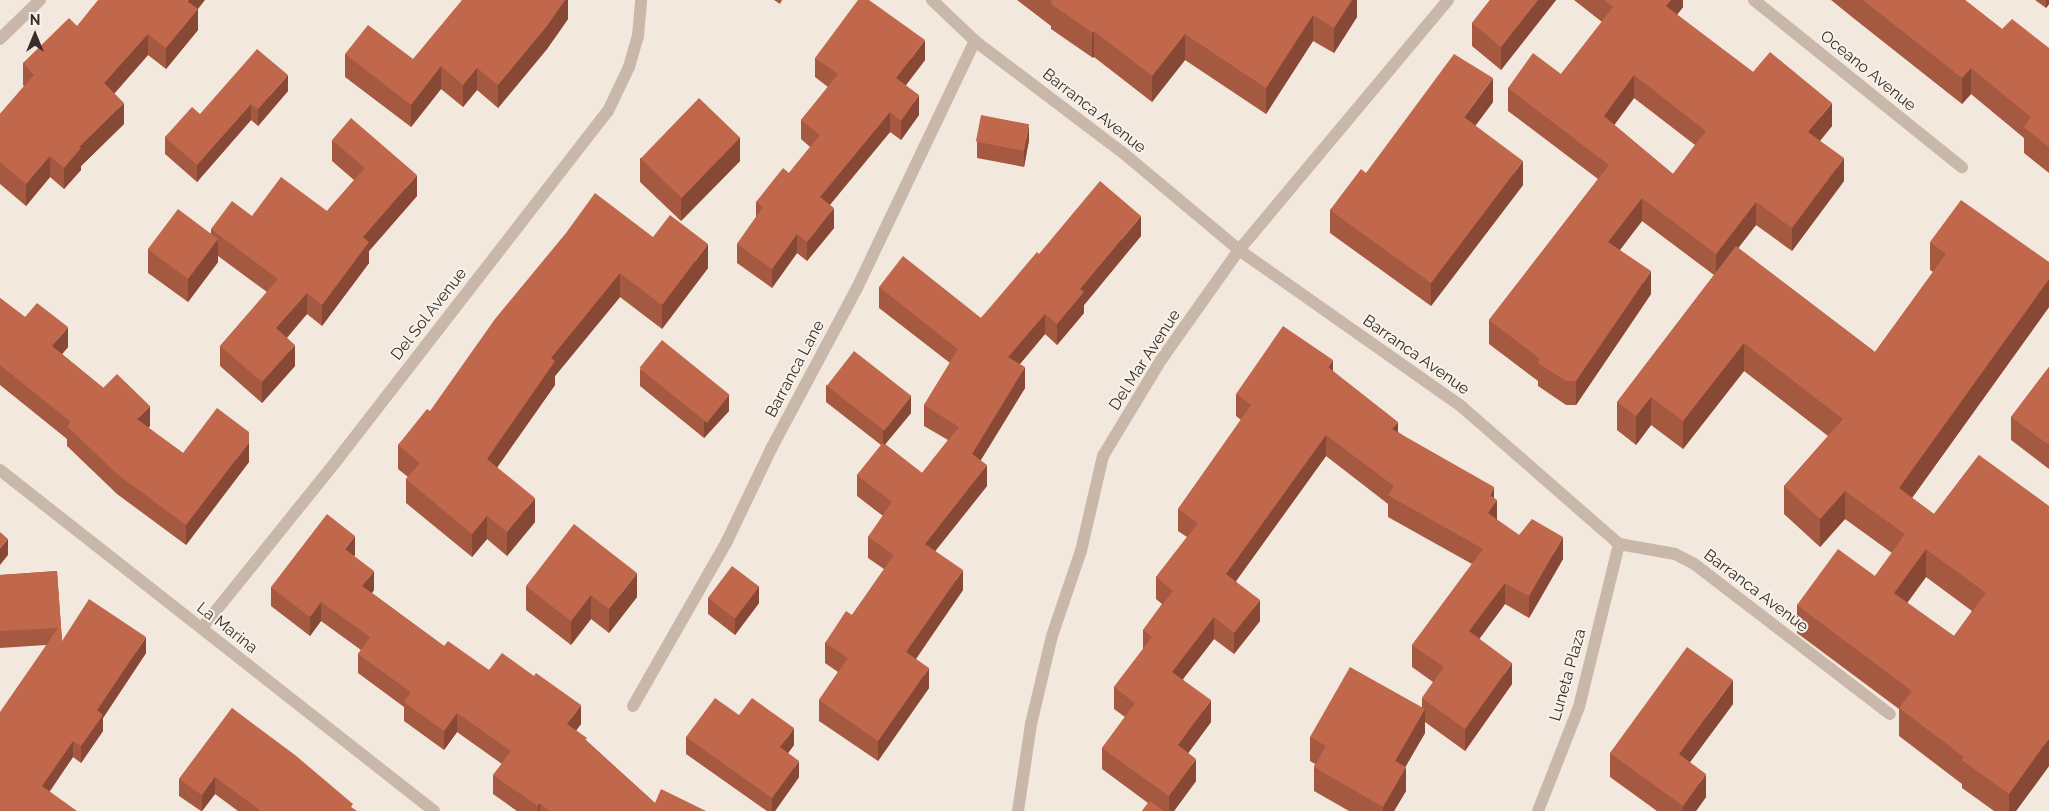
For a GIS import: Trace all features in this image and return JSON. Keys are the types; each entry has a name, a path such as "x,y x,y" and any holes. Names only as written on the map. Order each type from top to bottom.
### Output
{"street":[{"path":"0,39 40,0"},
{"name":"Del Sol Avenue","path":"202,628 337,460 608,111 629,67 638,36 641,0"},
{"name":"Barranca Avenue","path":"932,0 975,41 1122,152 1239,250 1462,407 1619,544 1675,554 1693,563 1890,714"},
{"name":"Del Mar Avenue","path":"1018,811 1031,724 1052,636 1081,551 1103,456 1161,360 1239,250 1448,0"},
{"name":"Oceano Avenue","path":"1754,0 1962,167"},
{"name":"Barranca Lane","path":"633,706 727,541 771,449 857,288 975,41"},
{"name":"La Marina","path":"0,470 434,811"},
{"name":"Luneta Plaza","path":"1538,811 1579,707 1619,544"}],"building":[{"path":"98,0 188,0 198,9 166,48 148,34 104,83 124,103 79,147 81,148 64,168 50,156 26,184 0,162 0,114 34,75 23,63 69,18 77,26"},
{"path":"462,0 565,0 547,26 498,85 477,68 463,85 441,66 411,105 345,54 368,25 413,59"},
{"path":"858,0 869,0 925,40 896,78 919,95 901,121 890,112 820,197 834,208 807,242 797,234 772,269 737,244 763,207 756,202 783,168 789,173 820,135 801,120 838,74 815,58"},
{"path":"1050,0 1352,0 1334,28 1313,15 1266,88 1185,34 1152,76 1094,31 1093,33 1051,4 1052,1"},
{"path":"1490,0 1538,0 1501,47 1472,23"},
{"path":"1604,0 1671,0 1666,6 1753,72 1770,52 1832,103 1808,132 1844,158 1792,228 1756,202 1716,254 1642,198 1608,242 1651,271 1576,381 1566,381 1538,363 1540,359 1489,320 1609,165 1508,88 1533,53 1561,74 1613,7","holes":["1634,75 1706,131 1673,174 1604,116"]},
{"path":"1863,0 1965,0 2002,29 2012,19 2049,48 2049,147 2024,127 2031,117 1971,68 1962,78"},
{"path":"257,49 288,75 258,109 251,104 197,165 165,137 192,107 200,114"},
{"path":"1454,54 1493,78 1464,117 1523,161 1431,283 1330,210 1361,169 1366,173"},
{"path":"699,98 740,138 682,198 641,158"},
{"path":"981,115 1029,124 1024,151 976,142"},
{"path":"351,118 417,175 363,237 369,242 322,305 307,293 276,328 295,345 262,382 220,346 278,279 211,229 232,201 252,216 281,177 327,211 365,168 332,140"},
{"path":"1100,181 1141,216 1080,289 1084,292 1057,324 1045,314 1008,357 1025,367 972,454 987,465 925,544 963,570 906,652 929,668 878,741 819,700 848,658 825,643 846,611 852,615 894,555 868,537 892,502 857,475 883,443 922,473 959,427 924,405 958,349 879,287 903,256 981,318 1037,252 1039,254"},
{"path":"595,193 653,237 670,215 708,244 662,305 620,273 551,358 555,361 487,459 535,498 507,532 487,516 472,534 406,479 420,463 398,445 427,409 430,411 495,319 566,233"},
{"path":"1961,200 2049,262 2049,279 1899,488 1934,514 1979,455 2049,506 2049,738 2009,794 1962,760 1964,757 1899,708 1912,691 1797,605 1838,549 1875,576 1905,534 1845,491 1820,519 1784,486 1843,419 1744,343 1683,421 1651,397 1636,416 1617,402 1736,246 1875,352 1946,254 1930,242","holes":["1926,549 1986,593 1954,636 1894,593"]},
{"path":"178,209 218,239 188,279 148,249"},
{"path":"0,298 25,317 37,303 68,327 52,346 103,388 117,374 150,406 137,419 183,453 217,408 249,432 249,442 186,525 117,474 67,426 71,422 0,365"},
{"path":"1283,326 1333,360 1328,367 1398,422 1392,429 1494,487 1490,495 1497,500 1488,513 1519,535 1532,519 1563,537 1529,596 1505,583 1469,631 1512,663 1465,729 1422,698 1444,667 1412,645 1483,549 1388,495 1394,486 1326,435 1226,574 1260,600 1234,633 1214,617 1172,672 1211,700 1178,745 1196,759 1169,796 1102,748 1135,703 1114,687 1152,637 1143,630 1173,591 1156,577 1198,523 1178,509 1251,405 1236,394"},
{"path":"662,340 730,395 707,423 639,368"},
{"path":"854,351 912,396 884,431 827,386"},
{"path":"2049,367 2049,445 2011,417"},
{"path":"327,514 355,536 345,549 374,571 362,586 444,646 448,641 489,670 502,653 534,676 536,673 581,705 567,724 587,738 585,740 655,803 661,789 706,811 549,811 540,803 538,806 493,775 511,751 457,713 444,731 404,702 411,692 358,654 370,637 321,602 310,617 271,587"},
{"path":"574,524 637,573 609,609 591,595 571,621 526,586"},
{"path":"0,532 8,539 0,548"},
{"path":"732,566 759,586 735,618 708,598"},
{"path":"57,571 62,641 89,599 146,637 97,710 103,715 81,746 73,741 42,786 77,811 0,811 0,712 58,628 0,631 0,575"},
{"path":"1687,647 1733,680 1679,754 1706,774 1683,806 1610,753"},
{"path":"1350,667 1425,709 1395,761 1406,767 1383,807 1314,767 1326,746 1310,737"},
{"path":"715,698 739,715 752,698 794,728 780,747 799,761 772,798 686,737"},
{"path":"232,708 295,755 353,804 351,807 357,811 261,811 215,777 202,795 179,779"},
{"path":"1150,801 1164,811 1142,811"}]}
